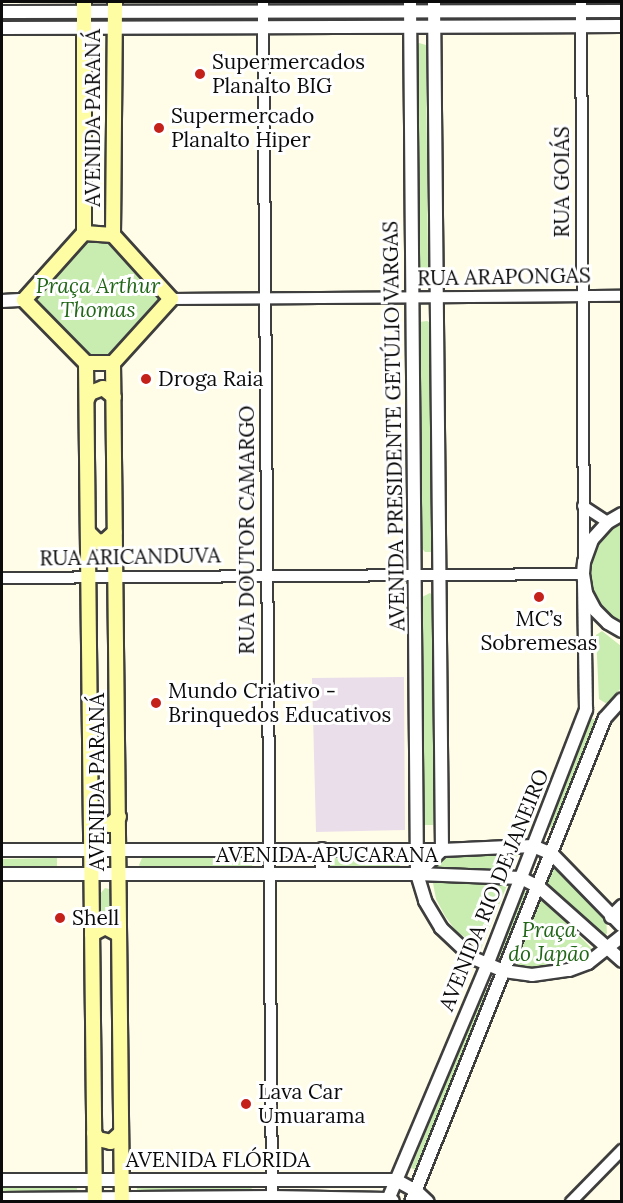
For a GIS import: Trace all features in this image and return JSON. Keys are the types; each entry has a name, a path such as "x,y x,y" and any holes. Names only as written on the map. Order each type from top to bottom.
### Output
{"main road":[{"name":"AVENIDA PARANÁ","path":"114,235 115,6"},
{"name":"AVENIDA PARANÁ","path":"84,7 84,233"},
{"path":"84,233 114,235 171,299 113,363 86,363 24,300 84,233"},
{"name":"AVENIDA PARANÁ","path":"86,363 93,819 95,1201"},
{"name":"AVENIDA PARANÁ","path":"113,363 122,1200"},
{"path":"87,399 90,393 103,388 114,397"},
{"path":"88,533 98,542 105,541 115,532"},
{"path":"90,610 92,605 102,600 108,600 116,607"},
{"path":"93,819 98,823 110,825 119,817"},
{"path":"93,934 105,927 118,934"},
{"path":"94,1133 98,1139 111,1142 121,1133"}],"street":[{"path":"2,12 115,6 581,6 621,11"},
{"name":"RUA DOUTOR CAMARGO","path":"263,6 272,1199"},
{"name":"AVENIDA PRESIDENTE GETÚLIO VARGAS","path":"410,6 417,873 425,901 441,928 464,951 487,965 504,971 532,975 558,973 588,963 621,936"},
{"name":"AVENIDA PRESIDENTE GETÚLIO VARGAS","path":"434,6 442,850"},
{"name":"RUA GOIÁS","path":"581,6 584,573"},
{"path":"2,28 621,27"},
{"name":"RUA ARAPONGAS","path":"171,299 621,296"},
{"path":"2,301 24,300"},
{"path":"583,506 608,522"},
{"path":"621,514 608,522 592,540 584,573 595,610 608,623 621,631"},
{"name":"RUA ARICANDUVA","path":"2,578 584,573"},
{"name":"AVENIDA RIO DE JANEIRO","path":"389,1201 487,965 586,710 584,573"},
{"name":"AVENIDA RIO DE JANEIRO","path":"414,1196 605,718 621,699"},
{"path":"586,710 605,718"},
{"path":"533,846 552,854 621,927"},
{"name":"AVENIDA APUCARANA","path":"2,850 442,850 533,846"},
{"path":"322,849 322,874"},
{"path":"57,850 64,864 59,874"},
{"path":"417,873 442,850"},
{"name":"AVENIDA APUCARANA","path":"2,874 417,873 520,878 539,887 621,961"},
{"path":"607,948 612,927 611,917 621,906"},
{"path":"571,1202 621,1150"},
{"name":"AVENIDA FLÓRIDA","path":"2,1180 271,1178 396,1180 414,1196 428,1202"},
{"name":"AVENIDA FLÓRIDA","path":"2,1199 389,1201"}],"shaded area":[{"path":"404,677 405,830 316,832 312,678"}],"green space":[{"path":"256,17 256,24 126,25 126,18"},
{"path":"271,17 398,17 398,24 271,24"},
{"path":"440,17 577,18 577,24 440,23"},
{"path":"419,43 426,45 428,268 425,272 420,272 417,268 416,46"},
{"name":"Praça Arthur Thomas","path":"84,233 113,235 171,299 113,363 86,363 24,300"},
{"path":"419,322 431,323 434,547 431,552 425,552 421,547"},
{"path":"621,519 621,626 600,608 590,589 588,567 594,547 607,529"},
{"path":"430,593 433,596 433,825 424,825 422,597"},
{"path":"602,631 621,646 621,688 607,704 599,699 596,635"},
{"path":"590,718 599,721 557,830 549,827"},
{"path":"518,854 511,872 434,873 437,863 444,856"},
{"path":"397,856 402,861 398,869 330,870 327,866 330,857"},
{"path":"248,857 253,861 252,867 248,870 142,870 139,865 142,858"},
{"path":"57,858 57,872 2,873 2,859"},
{"path":"553,864 606,918 607,933 600,945 544,887"},
{"name":"Praça do Japão","path":"433,883 508,883 481,949 456,931 445,916 436,899"},
{"path":"105,888 114,890 114,925 100,924 100,894"},
{"path":"522,890 531,893 504,962 495,958"},
{"name":"Praça do Japão","path":"540,895 595,952 554,968 521,969 513,966"},
{"path":"485,987 493,990 418,1171 411,1168"},
{"path":"2,1186 77,1186 77,1194 2,1195"},
{"path":"252,1186 251,1194 136,1196 137,1188"}],"place":[{"name":"Supermercados Planalto BIG","path":"200,74"},
{"name":"Supermercado Planalto Hiper","path":"159,128"},
{"name":"Droga Raia","path":"146,379"},
{"name":"MC’s Sobremesas","path":"539,597"},
{"name":"Mundo Criativo - Brinquedos Educativos","path":"156,703"},
{"name":"Shell","path":"60,918"},
{"name":"Lava Car Umuarama","path":"246,1104"}]}
